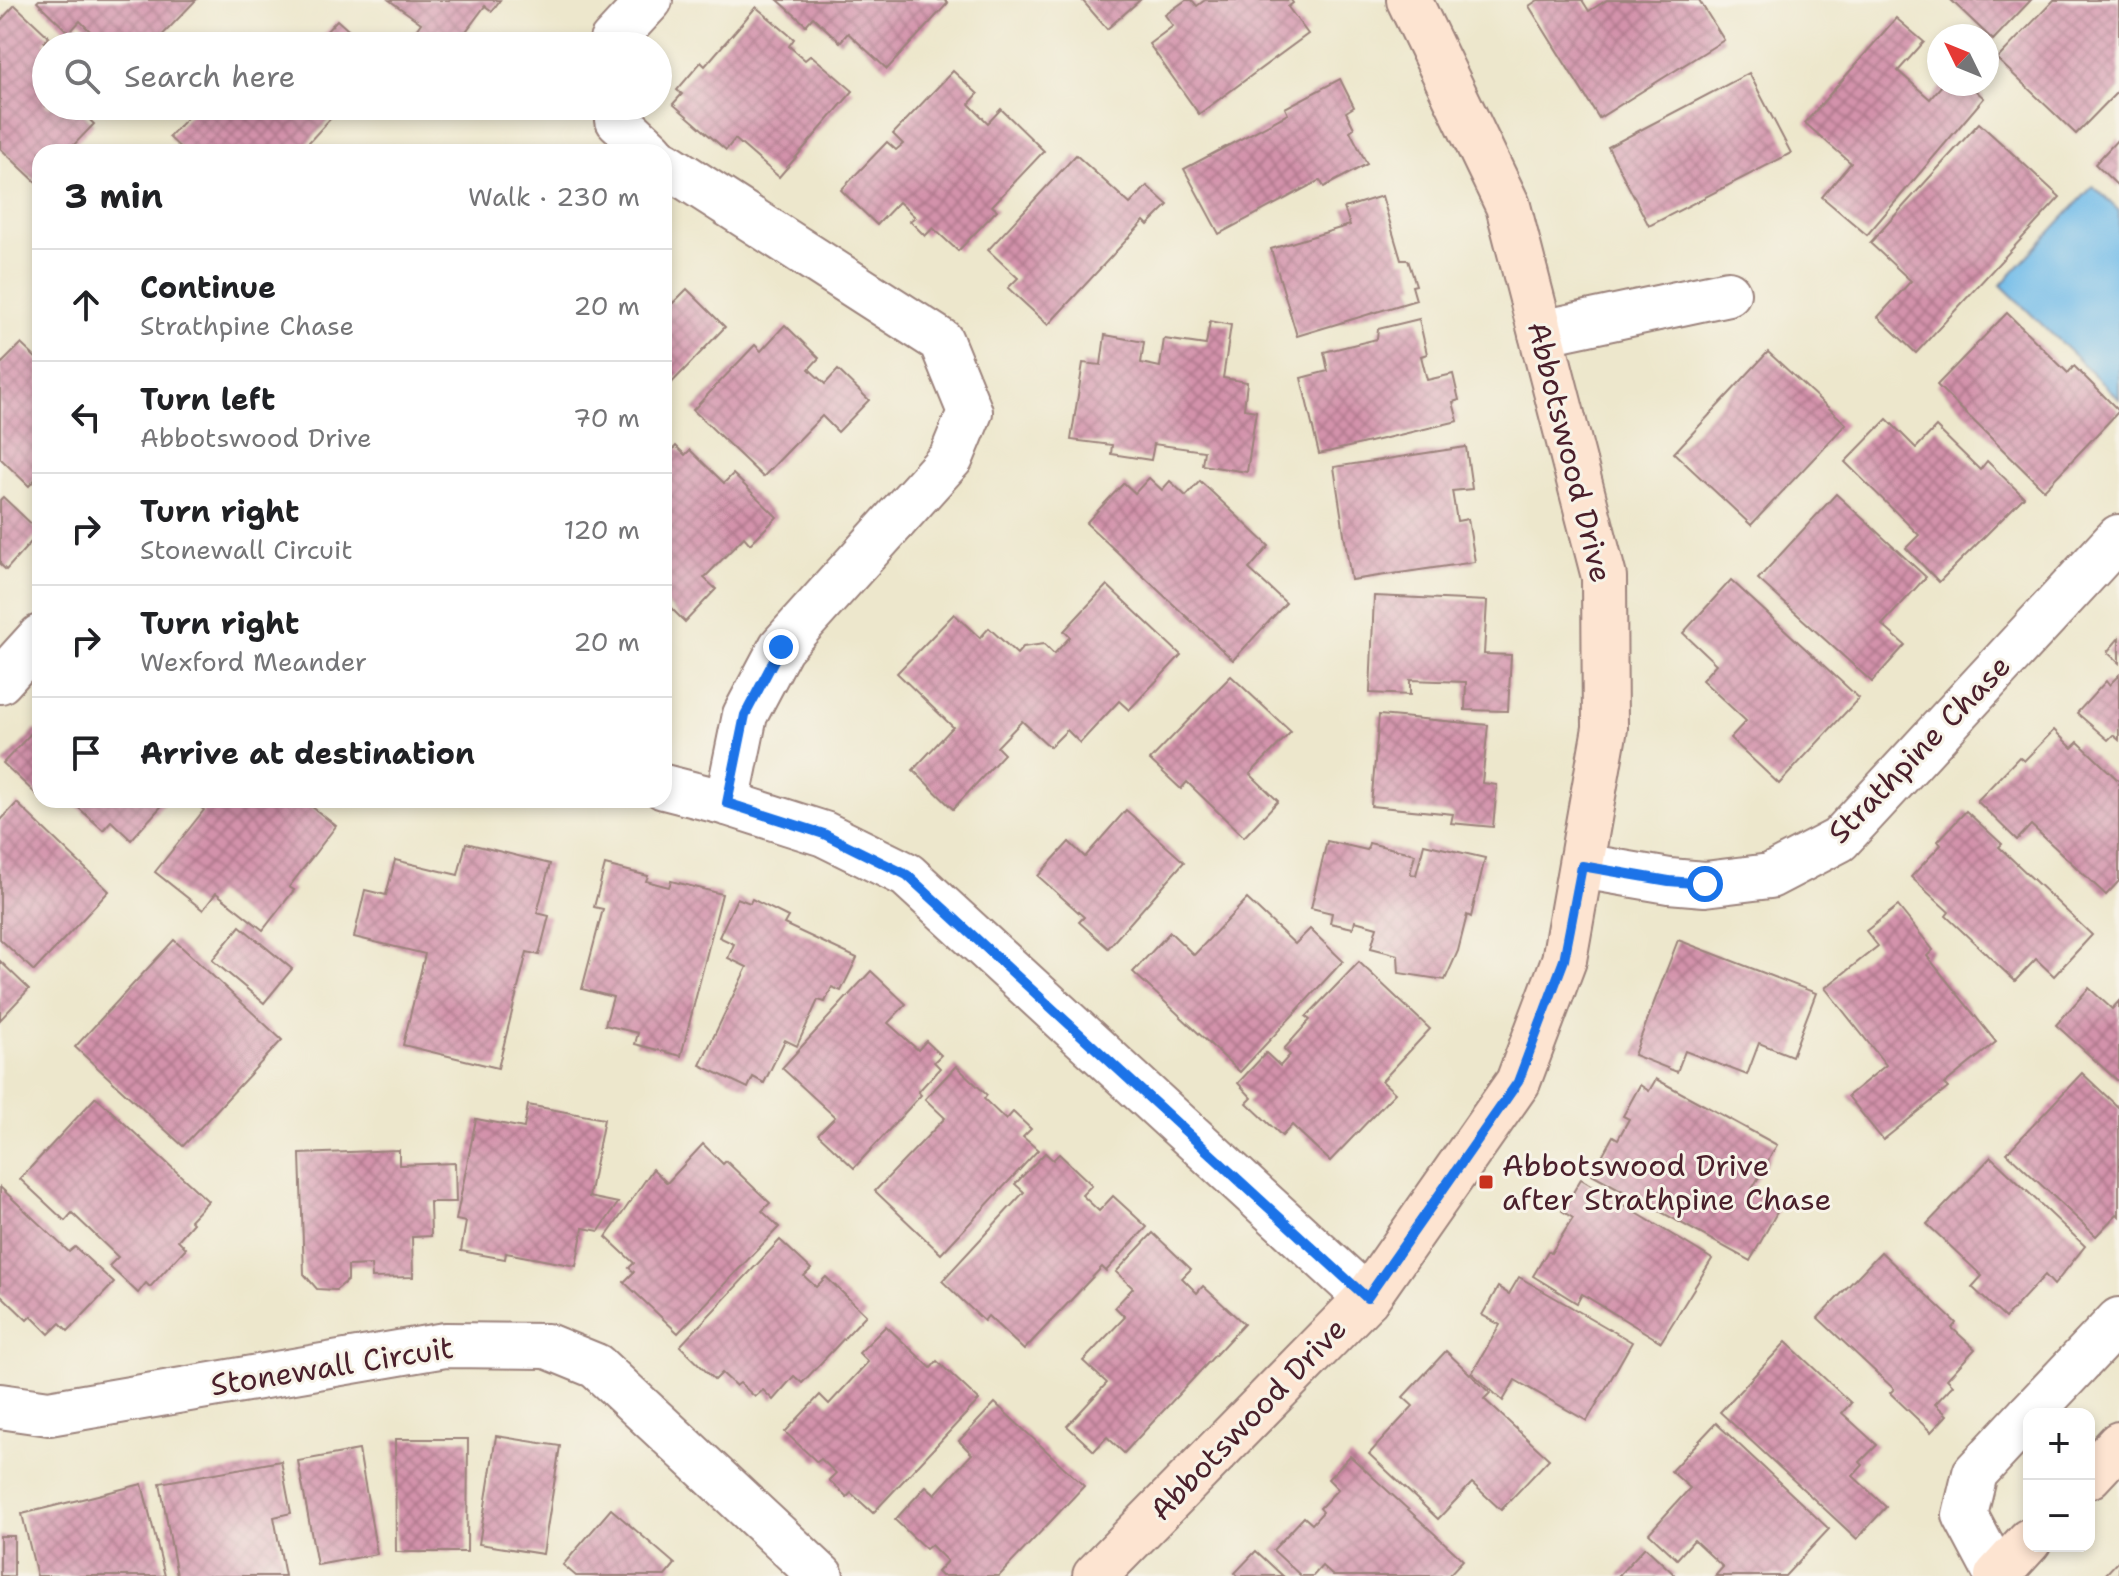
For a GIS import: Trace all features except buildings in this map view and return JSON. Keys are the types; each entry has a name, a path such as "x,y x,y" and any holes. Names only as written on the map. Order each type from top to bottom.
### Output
{"street":[{"path":"620,32 650,0"},
{"name":"Abbotswood Drive","path":"1095,1576 1367,1298 1518,1082 1564,960 1605,728 1604,577 1508,206 1409,0"},
{"path":"618,120 644,144"},
{"path":"672,168 941,341 970,412 951,458 781,647 745,715 727,803"},
{"path":"1541,333 1728,293"},
{"name":"Strathpine Chase","path":"1582,866 1705,884 1770,876 1839,840 2119,537"},
{"path":"0,681 32,646"},
{"path":"672,789 824,834 907,875 1367,1298"},
{"path":"2037,1408 2119,1320"},
{"name":"Stonewall Circuit","path":"0,1406 49,1413 445,1345 547,1346 596,1366 821,1576"},
{"path":"2023,1422 1975,1473 1965,1515 1997,1576 2023,1548"}],"water":[{"path":"2093,186 2119,211 2119,399 2001,285"}],"place":[{"name":"Abbotswood Drive after Strathpine Chase","path":"1486,1182"}],"route":[{"path":"781,647 745,715 727,803 824,834 907,875 1367,1298 1518,1082 1564,960 1582,866 1705,884"}]}
